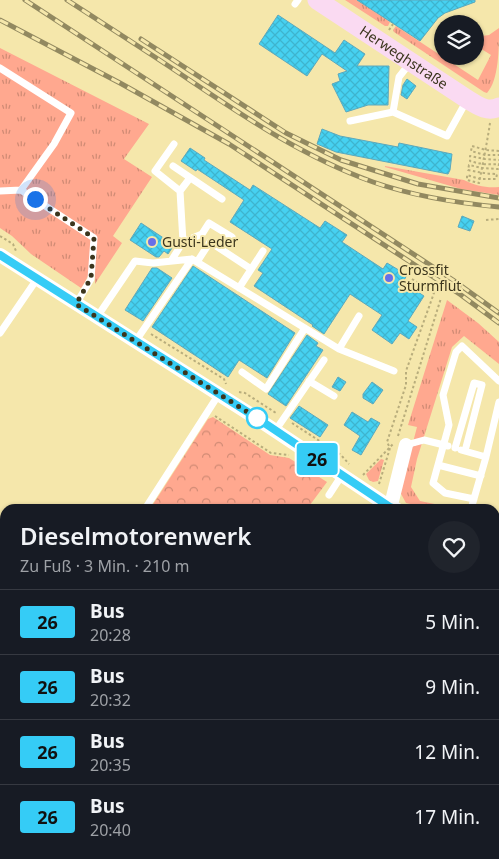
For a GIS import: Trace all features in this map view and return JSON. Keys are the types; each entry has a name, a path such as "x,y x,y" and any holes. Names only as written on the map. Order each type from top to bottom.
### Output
{"street":[{"name":"Herweghstraße","path":"317,0 410,63 483,109 494,113"},
{"path":"0,255 97,318 137,338 224,392 276,431 386,504"},
{"path":"392,504 400,442"}],"lane":[{"path":"393,112 399,77 410,63"},
{"path":"0,68 71,112 54,144 21,190"},
{"path":"350,121 393,112 447,136 467,99"},
{"path":"174,144 155,171 180,191"},
{"path":"173,166 222,199"},
{"path":"183,242 180,191 190,178"},
{"path":"0,191 21,190 94,238 91,278 76,304"},
{"path":"170,261 183,242 202,234 209,223 232,237"},
{"path":"137,338 194,260 210,242 251,269"},
{"path":"239,288 263,251"},
{"path":"97,318 135,261 153,263 194,260 338,349 394,371"},
{"path":"0,333 37,279"},
{"path":"338,349 359,316"},
{"path":"242,372 266,389 305,328"},
{"path":"474,499 445,493 433,483 449,425 443,395 456,352 462,346 499,381"},
{"path":"276,431 324,360"},
{"path":"310,380 334,396"},
{"path":"455,448 474,383 482,385 465,451"},
{"path":"148,504 224,392"},
{"path":"472,504 499,402"},
{"path":"400,442 424,440 486,457"},
{"path":"438,465 481,476"},
{"path":"329,495 342,475"}],"path":[{"path":"494,113 485,155 484,159 483,164 482,168 481,173 480,179 479,183 467,180 467,175 480,179 496,179 497,174 481,173 468,170 469,165 482,168 498,169 498,164 483,164 470,161 470,156 484,159 499,160"},
{"path":"499,151 472,146 471,151 485,155 499,155"},
{"path":"486,220 499,219"},
{"path":"0,236 13,244 18,255"},
{"path":"378,489 390,448 388,442 406,385 406,370 434,293 412,279"},
{"path":"361,476 390,448 400,442 442,298"},
{"path":"137,338 149,333 224,379 224,392"}],"green space":[{"path":"345,0 357,0 390,22 388,26 385,26"},
{"path":"396,26 434,51 434,59 394,32 393,30"},
{"path":"499,28 496,72 491,87 487,93 444,65 455,65 478,80 491,55 484,51 484,36 489,35"},
{"path":"0,48 149,124 124,159 152,177 113,236 122,243 95,284 95,264 81,288 31,254 12,236 0,228"},
{"path":"385,166 464,180 481,186 499,187 499,195 461,189"},
{"path":"447,300 478,323 499,342 499,364 464,336 452,347 417,459 411,487 420,501 435,504 406,503 400,492 417,427 408,425"},
{"path":"213,417 270,455 289,458 327,482 311,504 153,504 208,419"},
{"path":"381,459 384,460 378,481 373,482 369,480 366,474"}],"building":[{"path":"357,0 475,0 475,2 442,15 434,15 434,23 420,41"},
{"path":"278,15 335,53 344,40 365,54 357,66 389,66 388,105 368,105 346,112 332,84 340,81 338,74 347,71 322,54 307,76 259,44"},
{"path":"407,79 416,86 407,99 401,95 403,85"},
{"path":"322,129 340,136 398,147 399,143 452,154 450,170 448,174 336,152 317,144"},
{"path":"190,148 205,158 204,160 250,190 253,185 320,228 325,221 347,235 342,242 383,269 387,263 407,275 403,282 424,296 408,321 417,327 409,339 400,333 392,344 372,330 382,315 350,294 324,334 254,286 263,273 258,270 272,249 230,222 244,200 197,169 196,171 181,161"},
{"path":"462,216 474,221 470,231 458,227"},
{"name":"Gusti-Leder","path":"141,223 174,245 168,254 164,251 159,257 156,257 130,240"},
{"path":"193,266 295,333 267,378 239,360 228,377 152,327"},
{"path":"152,268 157,268 172,278 143,321 125,310"},
{"path":"307,335 318,343 316,346 323,350 286,406 268,394"},
{"path":"338,377 346,382 340,391 332,387"},
{"path":"372,382 383,390 373,404 363,398 363,394"},
{"path":"299,406 328,425 320,437 290,418"},
{"path":"352,412 368,422 371,418 380,423 361,455 352,450 360,436 344,425"}],"railway":[{"path":"25,0 453,280 499,313"},
{"path":"67,0 254,122 324,161 373,182 419,195 499,207"},
{"path":"0,20 120,83 229,144 461,295 499,323"},
{"path":"141,39 286,133 341,160 418,184 499,198"}],"bus line":[{"name":"26","path":"0,255 254,416 386,504"}],"place":[{"name":"Gusti-Leder","path":"152,242"},
{"name":"Crossfit Sturmflut","path":"389,278"}],"route":[{"path":"35,199 94,238 91,278 76,304 257,418"}]}
